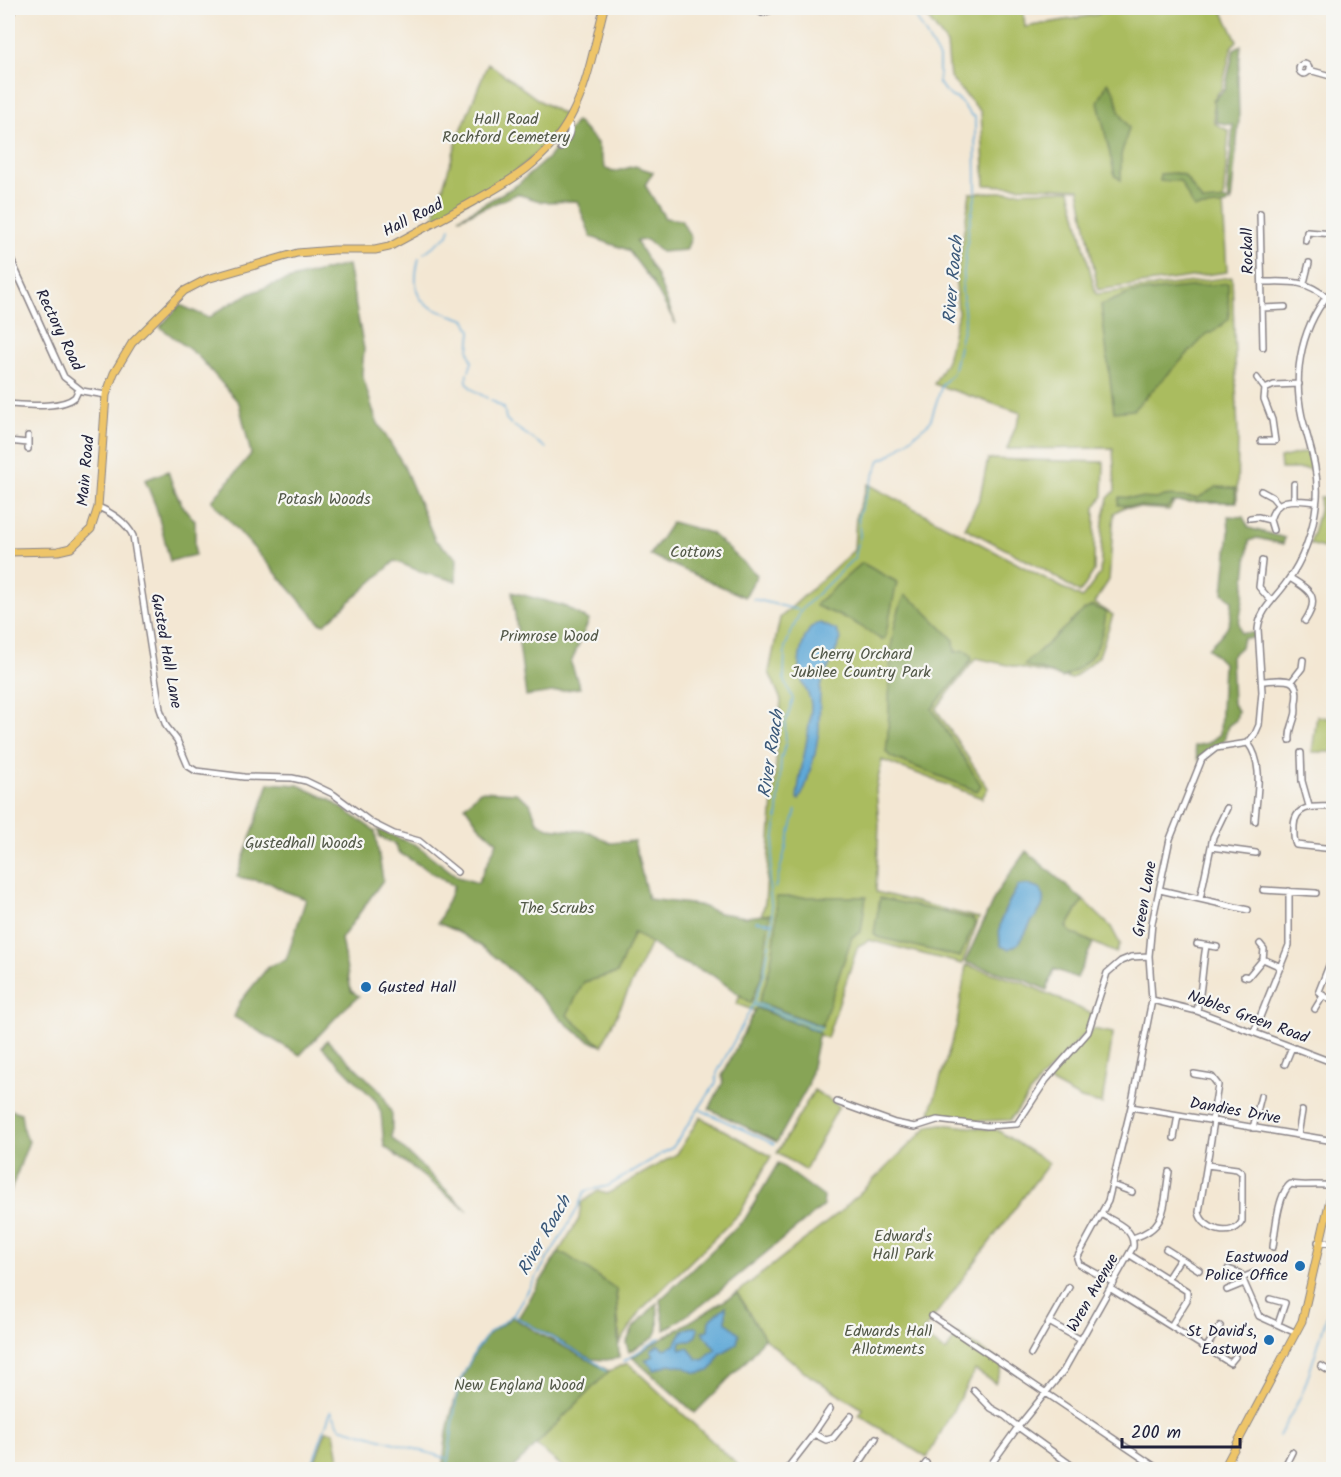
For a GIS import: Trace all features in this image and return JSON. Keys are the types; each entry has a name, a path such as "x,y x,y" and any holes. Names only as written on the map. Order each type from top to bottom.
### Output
{"main road":[{"name":"Hall Road","path":"106,395 119,362 132,343 184,291 196,284 228,272 297,253 375,250 389,247 486,195 528,169 545,154 568,122 581,91 604,8"},
{"name":"Main Road","path":"8,552 58,551 71,548 92,529 98,507 106,395"},
{"path":"1222,1470 1296,1333 1306,1307 1318,1242 1333,1184"}],"street":[{"path":"8,27 13,8"},
{"path":"753,8 762,13 779,8"},
{"path":"1309,70 1334,77"},
{"path":"561,148 571,132 568,122"},
{"name":"Rockall","path":"1260,213 1262,282 1304,283"},
{"path":"1306,241 1307,223"},
{"path":"1307,232 1334,234"},
{"name":"Rectory Road","path":"8,253 60,370 69,382 79,389 106,395"},
{"path":"1309,263 1304,283 1326,297"},
{"path":"1262,282 1263,347"},
{"path":"1256,821 1257,762 1248,743 1256,734 1262,701 1258,624 1261,615 1290,578 1306,545 1314,520 1315,470 1301,412 1299,384 1301,356 1311,319 1334,288"},
{"path":"1262,308 1285,307"},
{"path":"1257,378 1264,389 1264,399 1272,420 1275,441 1261,441"},
{"path":"1264,389 1274,385 1299,384"},
{"path":"8,404 33,406 65,402 75,397 79,389"},
{"path":"8,441 28,446 28,436"},
{"path":"1294,484 1294,500"},
{"path":"1261,491 1272,497 1278,504"},
{"path":"1273,530 1270,520 1278,504 1294,500 1316,502"},
{"name":"Gusted Hall Lane","path":"98,507 125,525 133,536 160,709 166,726 177,740 188,766 196,771 244,777 292,778 313,784 333,794 372,823 394,834 419,841 457,872"},
{"path":"1250,518 1270,520"},
{"path":"1262,561 1259,587 1272,601"},
{"path":"1290,578 1312,594 1310,610 1305,621"},
{"path":"1292,681 1302,668 1303,660"},
{"path":"1261,681 1292,681"},
{"path":"1282,735 1290,738 1291,725 1296,715 1298,694 1292,681"},
{"name":"Green Lane","path":"1112,1286 1077,1260 1113,1185 1131,1107 1152,1000 1149,956 1152,923 1170,839 1202,759 1216,748 1248,743"},
{"path":"1301,753 1302,781 1309,806"},
{"path":"1334,807 1309,806 1301,810 1296,816 1294,842 1299,847 1334,849"},
{"path":"1200,899 1213,837 1227,808"},
{"path":"1211,847 1254,852 1252,844"},
{"path":"1160,890 1248,909"},
{"path":"1263,890 1316,892"},
{"path":"1254,1032 1289,945 1289,891"},
{"path":"1197,944 1217,947"},
{"path":"1244,976 1248,978 1263,959 1264,949 1260,944"},
{"path":"1197,1011 1206,946"},
{"path":"1334,953 1319,991 1334,1002"},
{"path":"837,1102 895,1123 915,1127 937,1120 987,1126 1017,1124 1046,1080 1088,1032 1107,973 1121,961 1131,957 1149,956"},
{"path":"1263,959 1281,967"},
{"path":"1315,1009 1323,996"},
{"name":"Nobles Green Road","path":"1152,1000 1197,1011 1334,1063"},
{"path":"1285,1064 1292,1047"},
{"path":"1194,1074 1212,1077 1218,1085 1199,1212 1200,1218 1222,1231 1233,1231 1242,1221 1242,1173 1237,1169 1207,1165"},
{"path":"1253,1128 1261,1096"},
{"name":"Dandies Drive","path":"1131,1107 1334,1141"},
{"path":"1298,1135 1302,1111"},
{"path":"1174,1138 1178,1114"},
{"path":"1133,1238 1146,1234 1158,1224 1169,1172"},
{"path":"1273,1247 1284,1192 1290,1181 1306,1186 1333,1184"},
{"path":"1113,1185 1132,1192"},
{"name":"Wren Avenue","path":"987,1470 1018,1427 1061,1375 1130,1255 1133,1238 1125,1228 1101,1214"},
{"path":"1318,1242 1334,1243"},
{"path":"1166,1250 1199,1270"},
{"path":"1130,1255 1188,1294 1187,1300 1171,1326"},
{"path":"1167,1279 1180,1258"},
{"path":"1228,1269 1239,1272 1259,1316 1296,1333"},
{"path":"1227,1290 1254,1274"},
{"path":"1112,1286 1230,1364 1234,1356"},
{"path":"1031,1354 1069,1287"},
{"path":"1270,1299 1285,1303 1278,1324"},
{"path":"932,1316 1160,1470"},
{"path":"1049,1322 1081,1340"},
{"path":"1206,1348 1220,1326"},
{"path":"1321,1366 1334,1374"},
{"path":"974,1390 992,1408 1078,1470"},
{"path":"786,1470 830,1409"},
{"path":"813,1434 826,1440 833,1438 851,1416"},
{"path":"855,1470 876,1438"},
{"path":"1283,1470 1292,1452"},
{"path":"1061,1470 1067,1462"},
{"path":"921,1470 926,1463"}],"green space":[{"path":"923,8 1023,8 1025,27 1099,14 1101,8 1221,8 1237,41 1232,46 1222,88 1213,100 1214,123 1229,131 1223,203 1227,272 1098,290 1079,189 985,185 981,112 950,78 947,44 926,16"},
{"path":"1241,45 1238,78 1239,120 1231,203 1227,193 1233,125 1216,122 1214,100 1225,89 1234,49"},
{"name":"Hall Road Rochford Cemetery","path":"488,63 540,101 566,116 553,135 524,165 489,189 433,220 457,141"},
{"path":"1108,82 1115,93 1119,111 1129,128 1121,155 1121,180 1115,176 1098,102"},
{"path":"576,121 597,143 605,168 613,172 635,166 653,172 645,185 665,218 681,220 691,238 686,250 661,252 647,240 636,241 656,274 676,324 652,282 628,250 591,237 577,201 543,202 517,194 459,218 517,185 549,157"},
{"path":"1160,174 1184,175 1203,202 1228,200 1227,205 1194,208 1180,181 1160,181"},
{"name":"Cherry Orchard Jubilee Country Park","path":"1070,190 1096,294 1232,277 1238,435 1237,502 1174,502 1169,510 1124,507 1114,513 1109,580 1094,603 1113,615 1099,656 1072,679 976,658 936,709 988,788 982,798 882,760 876,789 879,825 876,892 979,918 962,964 869,940 858,946 827,1038 737,1004 765,902 781,700 769,672 780,618 854,550 856,515 868,484 1082,598 1100,574 1103,521 1108,498 1115,491 1113,448 1007,449 1021,413 934,384 947,360 958,313 956,282 970,193"},
{"name":"Potash Woods","path":"348,265 364,349 362,374 376,420 403,464 435,540 457,558 456,581 424,573 395,561 325,624 320,623 212,501 251,454 239,403 198,356 160,327 180,305 209,318 240,298 275,284"},
{"path":"1228,283 1229,319 1212,333 1208,333 1133,410 1114,412 1101,305 1131,293"},
{"path":"1309,451 1312,469 1281,469 1280,458"},
{"path":"988,459 1104,462 1103,496 1095,507 1094,571 1080,593 1043,569 965,528 980,497"},
{"path":"168,471 178,498 195,520 195,555 170,561 156,507 145,480"},
{"path":"1216,487 1235,488 1236,502 1172,502 1167,508 1118,505 1119,497 1198,498"},
{"path":"1320,497 1333,498 1333,551 1310,544 1319,511"},
{"path":"1228,516 1243,517 1249,528 1285,538 1283,544 1257,538 1249,541 1239,623 1241,633 1256,633 1255,638 1243,638 1241,647 1231,656 1233,704 1238,711 1236,720 1228,726 1223,744 1213,747 1198,760 1194,746 1208,743 1220,734 1223,663 1208,648 1224,632 1230,617 1232,600 1223,593 1229,532"},
{"name":"Cottons","path":"672,522 711,533 757,575 745,597 650,555"},
{"path":"862,563 897,582 885,638 882,640 852,621 816,606"},
{"name":"Primrose Wood","path":"512,592 564,606 589,620 571,663 580,688 526,696"},
{"path":"905,595 918,604 954,640 955,652 965,650 972,657 932,709 981,785 977,791 891,757 886,752 891,651 898,612"},
{"path":"1092,606 1106,612 1102,635 1094,652 1081,666 1062,678 1024,665 1084,610"},
{"path":"1317,716 1333,719 1333,752 1312,752"},
{"name":"Gustedhall Woods","path":"269,783 298,785 330,800 375,831 383,880 341,939 351,991 359,996 300,1055 234,1017 240,1002 269,966 286,960 306,899 270,883 237,877"},
{"name":"The Scrubs","path":"480,791 516,793 530,803 537,821 548,828 590,832 610,843 634,841 648,899 699,905 719,913 746,917 770,914 762,974 751,1003 712,975 674,959 634,932 617,973 584,982 567,1015 602,1046 575,1031 490,953 465,936 438,923 454,886 398,852 396,845 380,837 378,830 416,845 458,877 478,883 497,842 479,826 465,806"},
{"path":"1026,851 1083,900 1067,927 1070,932 1093,943 1077,978 1054,969 1047,990 1027,981 965,962 997,892"},
{"path":"776,897 866,897 861,932 852,937 822,1026 759,1002 773,950"},
{"path":"880,898 973,919 975,923 960,957 877,937 874,933"},
{"path":"1083,900 1111,927 1120,944 1116,953 1070,932 1067,927"},
{"path":"634,932 651,943 602,1046 566,1015 584,982 617,973"},
{"path":"966,965 1024,983 1092,1014 1087,1031 1040,1080 1010,1120 978,1121 930,1113 957,1024"},
{"path":"756,1008 819,1032 808,1086 777,1142 709,1109 723,1082 722,1076"},
{"path":"1093,1029 1113,1033 1102,1104 1081,1099 1048,1081"},
{"path":"327,1040 382,1093 392,1114 392,1138 468,1211 384,1146 381,1113 376,1101 322,1047"},
{"path":"814,1090 839,1106 805,1170 777,1153"},
{"path":"8,1109 21,1113 24,1134 29,1141 8,1198"},
{"path":"700,1117 771,1156 740,1213 642,1309 620,1343 616,1289 558,1253 579,1219 581,1203 598,1191 607,1194 677,1154"},
{"name":"Edward's Hall Park","path":"941,1124 997,1130 1049,1163 921,1334 946,1352 958,1334 1004,1364 995,1383 975,1370 927,1458 859,1415 863,1409 810,1376 764,1338 737,1293 841,1211 929,1126"},
{"path":"778,1163 824,1197 823,1206 702,1305 665,1330 660,1300 745,1219"},
{"path":"558,1253 565,1254 616,1289 619,1358 591,1359 518,1318"},
{"path":"737,1293 764,1337 752,1355 695,1413 632,1357"},
{"path":"657,1303 659,1324 656,1335 629,1352 626,1343 634,1327"},
{"name":"New England Wood","path":"512,1317 609,1371 512,1469 444,1469 444,1453 450,1417 462,1379 479,1347 489,1334"},
{"path":"628,1363 742,1469 565,1469 536,1445 609,1371"},
{"path":"326,1431 334,1432 341,1469 312,1469"}],"water":[{"path":"820,623 836,630 841,639 820,687 819,730 815,754 799,800 797,798 811,706 800,675 799,661 805,637 814,625"},
{"path":"1028,885 1041,890 1042,907 1021,940 1008,949 1001,946 1001,922 1006,907 1018,886"},
{"path":"726,1306 726,1322 739,1333 737,1344 720,1354 709,1371 696,1373 670,1364 655,1370 645,1360 654,1356 651,1351 658,1345 665,1349 675,1345 682,1332 695,1327 698,1329 696,1336 690,1341 681,1341 680,1346 681,1349 688,1348 697,1359 704,1360 716,1350 702,1332 708,1330 709,1321"}],"waterway":[{"name":"River Roach","path":"447,1470 458,1385 475,1351 489,1333 514,1314 575,1213 585,1191 608,1186 673,1147 716,1083 717,1073 754,1003 764,974 773,923 769,883 778,811 781,758 786,744 785,725 793,699 784,679 785,647 801,610 855,557 860,535 858,516 880,460 889,456 930,422 942,385 953,373 965,320 962,289 969,226 976,193 975,117 939,83 939,58 913,12 913,8"},
{"path":"424,253 448,235 450,228"},
{"path":"419,258 416,274 418,295 431,307 466,320 471,331 469,351 472,362 469,371"},
{"path":"467,374 469,386 487,398"},
{"path":"491,400 504,408 506,419 511,424"},
{"path":"514,426 546,448"},
{"path":"753,599 799,610"},
{"path":"775,888 796,810"},
{"path":"756,921 773,923"},
{"path":"756,1003 822,1028"},
{"path":"754,1005 820,1031"},
{"path":"701,1110 774,1144"},
{"path":"1279,1436 1303,1391 1330,1306 1334,1302"},
{"path":"514,1316 598,1364 606,1371"},
{"path":"624,1361 660,1338"},
{"path":"310,1470 331,1411 340,1427 446,1458"}],"place":[{"name":"Gusted Hall","path":"366,987"},
{"name":"Eastwood Police Office","path":"1300,1266"},
{"name":"St David's, Eastwod","path":"1269,1340"}],"park label":[{"name":"Edwards Hall Allotments","path":"888,1340"}]}
